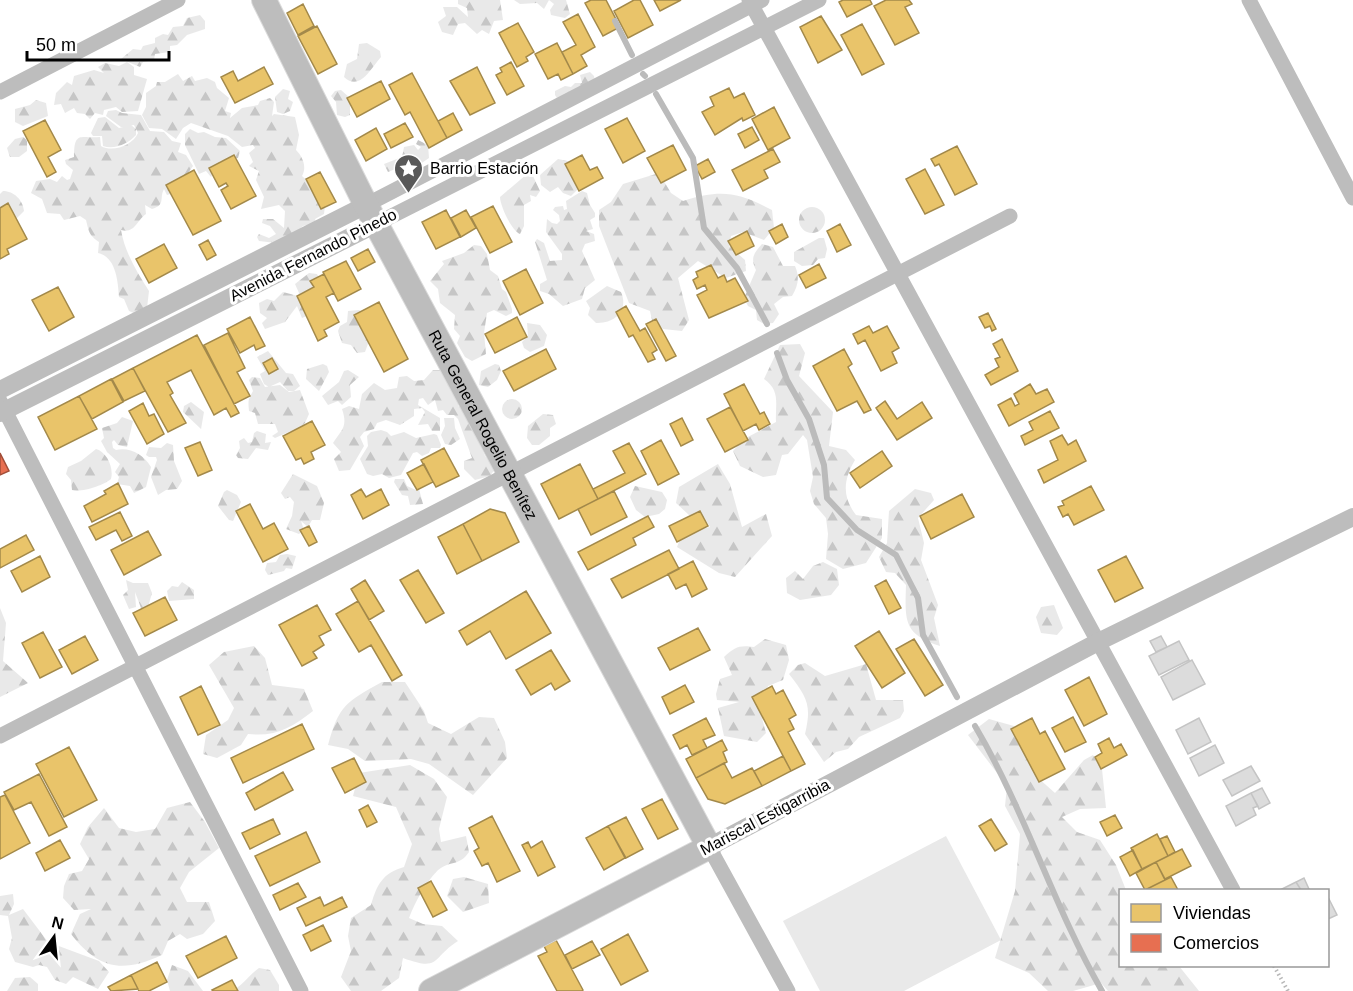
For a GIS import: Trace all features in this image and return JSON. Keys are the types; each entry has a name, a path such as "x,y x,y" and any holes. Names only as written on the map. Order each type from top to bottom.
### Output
{"main road":[{"name":"Ruta General Rogelio Benítez","path":"264,0 371,214 709,847"},
{"name":"Mariscal Estigarribia","path":"431,991 709,847"}],"street":[{"path":"0,92 178,0"},
{"name":"Avenida Fernando Pinedo","path":"0,390 819,0"},
{"path":"1249,0 1353,198"},
{"path":"754,2 764,28 1232,889"},
{"name":"Avenida Fernando Pinedo","path":"2,408 371,214 754,2"},
{"path":"0,736 1010,216"},
{"path":"2,408 301,991"},
{"name":"Mariscal Estigarribia","path":"709,847 1098,642 1353,517"},
{"path":"709,847 788,991"}],"path":[{"path":"1275,967 1288,991"}],"green space":[{"path":"458,0 500,0 503,20 494,21 489,34 482,30 477,34 465,23 458,24 453,35 442,32 438,22 446,16 443,7 457,7 468,17 467,8 458,4"},
{"path":"514,0 549,0 544,9 537,3 520,4"},
{"path":"549,0 566,0 570,14 565,18 551,15 550,10 554,4"},
{"path":"200,15 205,21 205,29 187,35 177,45 170,46 170,52 155,54 154,60 143,62 140,67 121,59 133,49 141,50 143,46 155,43 155,38 163,34 168,35 173,27 183,26 187,18"},
{"path":"367,43 380,51 381,57 365,77 355,82 350,81 344,77 347,64 357,59 359,44"},
{"path":"127,62 134,67 134,75 147,79 138,111 122,112 116,107 104,110 103,115 95,113 90,119 85,114 77,113 74,108 65,113 61,104 54,105 56,93 67,82 72,85 74,76 94,70 104,73 98,67 105,63 119,66"},
{"path":"590,72 595,82 557,98 555,91 565,86 571,87 575,83 582,83 580,75"},
{"path":"178,74 183,81 192,76 195,81 207,78 215,82 217,88 229,98 225,111 231,113 230,118 242,108 258,105 260,101 270,98 274,102 272,116 274,114 295,117 299,135 296,150 304,166 302,176 326,197 324,214 315,219 316,223 303,226 294,234 276,243 259,241 257,237 259,234 269,238 276,234 270,226 262,223 263,219 273,219 284,228 285,211 279,205 261,209 264,197 256,180 259,171 249,166 253,162 249,153 255,148 253,145 242,147 228,136 191,123 183,128 176,139 162,129 149,128 142,115 146,107 146,93 156,86 157,82 165,82"},
{"path":"283,89 290,91 288,99 293,102 290,111 283,114 277,112 275,97"},
{"path":"341,90 350,98 350,115 345,117 337,115 336,102 331,96 335,91"},
{"path":"36,100 46,103 48,116 23,126 15,122 15,109 30,105"},
{"path":"116,110 141,115 150,131 164,132 172,141 181,143 178,152 186,155 193,166 174,193 167,195 164,189 159,205 152,209 145,205 146,214 135,226 130,230 121,230 128,254 149,291 147,308 136,314 129,311 124,299 119,297 115,270 109,259 98,253 99,242 90,233 86,220 80,216 64,220 60,214 47,213 42,199 31,193 36,181 50,179 57,182 62,176 67,180 70,179 73,170 65,160 74,157 77,139 100,137 101,146 111,149 122,147 132,141 138,133 134,125 121,127 106,116 108,111"},
{"path":"105,117 119,128 131,125 136,129 136,135 121,145 103,146 102,136 93,136 91,133 98,118"},
{"path":"190,129 198,133 204,132 215,137 226,138 240,151 238,158 220,161 211,177 206,171 199,174 185,145 185,134"},
{"path":"23,137 27,140 27,151 19,157 10,157 7,148 15,139"},
{"path":"418,140 428,145 429,158 410,171 409,177 399,179 398,168 388,172 384,164 402,157 404,147 414,145 418,150 421,147 416,144"},
{"path":"558,159 572,162 578,189 571,196 563,193 558,187 550,192 541,185 540,175"},
{"path":"659,173 671,193 683,201 708,195 729,194 749,199 772,210 774,228 764,240 743,232 731,236 729,246 745,260 746,271 726,278 698,261 678,278 689,320 682,331 663,329 652,320 650,311 629,303 599,226 599,210 611,202 623,184"},
{"path":"527,174 533,176 540,191 536,197 530,195 531,201 524,205 524,226 520,234 513,228 507,217 500,197"},
{"path":"3,191 14,194 23,207 24,211 14,221 0,210 0,194"},
{"path":"582,191 587,193 595,213 595,217 590,220 593,229 586,231 594,234 595,241 585,244 582,251 595,280 585,288 582,299 563,306 549,294 540,291 540,284 547,280 535,242 537,239 544,243 550,261 562,260 562,254 546,232 547,219 557,224 560,221 559,215 553,210 555,207 563,206 564,210 567,209 566,201"},
{"path":"812,207 821,211 825,220 821,229 812,233 803,229 799,220 803,211"},
{"path":"819,238 824,238 827,249 825,258 818,259 813,265 802,266 794,261 794,252"},
{"path":"762,244 773,247 783,266 795,266 798,278 792,296 783,297 774,304 779,314 773,323 764,324 757,320 756,310 748,306 744,298 756,270 753,262 754,256"},
{"path":"474,245 481,246 487,254 490,270 498,276 502,289 506,292 512,313 506,316 494,310 487,313 484,333 486,354 472,361 465,357 457,343 460,336 454,329 455,315 440,303 438,289 430,281 444,264 442,261 464,253"},
{"path":"309,273 317,274 319,278 309,315 302,318 297,306 285,322 265,329 262,323 267,318 260,313 259,303 267,299 274,301 283,292 298,296 295,284"},
{"path":"607,286 621,292 622,310 619,315 609,321 596,323 588,315 590,308 586,301"},
{"path":"359,310 365,313 369,341 365,352 357,353 351,345 342,343 338,331 340,326 347,322 348,311"},
{"path":"527,323 540,325 547,335 544,346 530,352 524,348 522,342 528,336"},
{"path":"800,344 805,353 799,376 833,412 829,446 846,450 855,460 846,481 848,502 856,515 882,519 882,538 866,563 843,569 826,559 828,534 826,518 814,504 810,491 813,477 807,440 803,435 788,454 782,455 776,475 763,477 740,466 733,451 744,439 776,422 775,393 764,379 780,345"},
{"path":"268,351 286,373 293,374 300,386 294,391 288,391 280,382 269,387 264,384 260,374 265,371 257,357"},
{"path":"323,364 327,366 329,372 319,391 306,379 307,369"},
{"path":"495,364 499,365 501,371 497,380 488,387 479,385 481,371"},
{"path":"348,370 359,377 350,385 351,397 342,405 338,401 328,405 322,396 339,382 344,371"},
{"path":"433,370 442,370 458,392 458,406 464,409 485,456 495,469 490,476 475,480 464,469 464,461 472,458 458,419 454,415 447,415 443,410 438,411 435,400 428,405 423,398 419,399 418,405 440,418 440,431 432,431 428,424 418,425 425,412 422,408 414,409 414,416 400,425 386,420 377,423 374,429 364,432 360,437 364,446 350,470 339,471 334,459 341,452 333,443 344,424 342,409 349,406 359,409 362,394 374,383 385,390 397,388 399,377 407,376 414,381 424,380"},
{"path":"252,377 260,378 265,387 280,385 289,392 300,390 309,414 305,423 295,433 291,431 275,438 272,436 278,432 275,424 258,424 255,413 249,411 249,400 253,391 249,380"},
{"path":"512,399 519,402 522,409 519,416 512,419 505,416 502,409 505,402"},
{"path":"191,402 204,412 201,429 183,412 184,406"},
{"path":"543,414 553,415 556,424 550,428 550,436 539,445 532,445 527,438 528,426"},
{"path":"122,417 133,421 127,447 118,445 114,440 113,448 136,452 151,467 146,487 134,493 130,486 117,484 119,477 115,472 120,464 107,452 101,441 104,438 102,428 117,423"},
{"path":"444,418 454,418 460,439 451,445 445,444 441,435 445,426"},
{"path":"381,430 391,436 404,432 416,438 434,434 437,435 441,445 440,448 431,448 429,453 422,456 417,452 413,453 401,475 389,478 382,474 373,476 367,474 360,459 368,446 367,436 371,432"},
{"path":"257,431 266,434 265,443 271,442 268,450 256,448 248,459 238,458 236,455 240,448 239,441 244,438 248,443 252,442 254,433"},
{"path":"167,443 173,445 174,461 182,481 177,489 166,490 158,495 151,477 157,460 156,457 146,455 149,447 161,448"},
{"path":"96,449 103,453 109,461 111,479 93,488 72,490 71,480 66,474 68,467 81,461"},
{"path":"718,464 730,484 742,527 766,514 772,536 735,577 719,573 677,547 682,534 710,527 704,517 689,515 676,503 679,487"},
{"path":"293,474 317,486 324,503 320,520 312,520 308,527 301,521 304,530 299,534 286,529 292,516 294,502 290,497 285,499 281,493"},
{"path":"395,479 404,479 407,486 419,489 423,504 410,505 408,496 402,495 394,482"},
{"path":"635,486 662,492 667,500 665,509 659,514 645,517 636,510 630,497"},
{"path":"915,489 931,493 934,500 918,518 924,543 921,560 938,605 934,618 940,646 913,631 907,617 906,585 895,573 886,572 879,557 887,543 889,511"},
{"path":"227,490 237,495 241,502 233,521 229,520 218,506"},
{"path":"280,555 296,556 292,569 286,568 284,571 268,575 265,570 267,563 276,562"},
{"path":"823,562 837,569 839,585 831,595 800,600 787,593 786,578 795,571 803,579 813,566"},
{"path":"126,580 133,583 148,583 152,593 148,607 141,608 135,592 136,607 129,609 123,595 128,590"},
{"path":"182,582 194,590 194,599 169,601 167,591 172,586 178,587"},
{"path":"1054,605 1063,628 1057,635 1041,633 1036,617 1041,607"},
{"path":"0,608 6,623 3,661 28,683 0,697"},
{"path":"765,639 786,645 789,660 783,680 768,686 760,711 766,733 757,742 724,736 718,708 739,702 717,700 716,694 720,679 732,675 724,657 738,648 754,647"},
{"path":"254,646 265,658 272,685 304,689 313,711 298,722 275,733 248,734 241,745 217,758 203,754 206,735 228,720 234,708 209,665 224,652"},
{"path":"805,663 825,676 866,664 876,700 903,700 904,711 900,718 859,737 848,749 836,752 824,762 805,734 808,708 804,695 789,674 798,665"},
{"path":"382,682 405,682 424,711 428,723 451,734 479,717 494,718 505,742 507,758 473,795 429,764 411,759 365,761 348,749 328,745 336,721 346,706"},
{"path":"989,719 1014,726 1037,777 1055,793 1084,760 1093,755 1102,769 1106,808 1080,809 1062,817 1077,832 1100,840 1116,865 1126,889 1119,889 1119,967 1180,967 1199,991 1108,991 1101,983 1073,991 1048,991 1029,973 995,958 1015,891 1020,834 1005,806 1007,786 968,735"},
{"path":"410,765 434,779 447,797 439,829 441,842 466,836 469,852 458,862 437,871 421,893 409,918 423,924 442,926 458,941 430,963 424,964 403,958 399,978 381,991 351,991 341,977 351,951 348,936 351,918 371,905 379,885 386,876 404,867 412,844 396,807 353,796 359,773"},
{"path":"190,802 205,822 219,848 189,872 180,888 187,902 209,902 215,921 203,934 187,939 180,934 168,941 162,955 148,961 123,966 102,961 81,946 71,934 80,914 91,909 74,910 63,898 64,886 69,874 82,871 89,859 80,844 88,827 104,808 119,828 136,832 155,829 167,808"},
{"path":"946,836 1001,940 904,991 820,991 783,921"},
{"path":"464,877 488,884 489,903 463,912 447,896 453,879"},
{"path":"13,894 14,904 9,915 23,909 48,942 99,961 109,972 98,989 73,977 66,984 55,980 47,967 39,965 33,967 15,962 9,949 12,938 8,916 0,915 0,896"},
{"path":"172,965 188,971 203,991 170,991 167,980"},
{"path":"259,968 270,970 279,985 279,991 231,991 239,986"},
{"path":"30,977 38,984 38,991 7,991 15,978"}],"building: Viviendas":[{"path":"591,0 606,0 620,27 603,36 585,3"},
{"path":"634,0 640,0 653,25 628,38 614,11"},
{"path":"654,0 681,0 660,11"},
{"path":"870,0 872,4 847,17 839,2"},
{"path":"886,0 909,0 912,4 905,7 919,33 895,45 874,6"},
{"path":"303,4 314,26 298,35 287,13"},
{"path":"578,14 595,47 581,55 587,66 573,74 562,52 576,45 563,22"},
{"path":"821,16 842,50 818,63 800,27"},
{"path":"518,23 534,52 526,57 528,61 517,67 499,33"},
{"path":"862,24 884,64 862,75 841,35"},
{"path":"317,26 337,64 318,74 298,36"},
{"path":"557,43 573,74 561,80 558,74 548,79 535,54"},
{"path":"511,62 524,86 507,95 496,75 502,72 500,68"},
{"path":"264,67 273,84 235,103 221,77 233,71 238,81"},
{"path":"477,67 495,103 470,115 450,81"},
{"path":"412,73 447,138 429,148 410,112 405,115 389,85"},
{"path":"381,81 390,99 357,117 347,98"},
{"path":"729,88 734,98 744,93 755,115 743,121 742,118 715,135 702,112 714,106 710,97"},
{"path":"774,107 790,138 768,150 752,119"},
{"path":"453,113 462,130 447,138 438,121"},
{"path":"627,118 645,151 623,163 605,129"},
{"path":"45,120 61,150 48,157 56,172 47,177 23,131"},
{"path":"405,123 413,137 391,148 384,134"},
{"path":"752,127 759,140 745,148 738,134"},
{"path":"376,128 387,149 366,161 355,140"},
{"path":"673,145 686,170 661,183 647,158"},
{"path":"957,146 977,184 955,195 939,164 935,166 931,159"},
{"path":"773,149 780,162 764,170 768,178 743,191 732,170"},
{"path":"234,155 256,196 231,209 221,190 228,186 226,183 219,187 209,168"},
{"path":"582,155 590,170 597,167 603,178 579,191 565,164"},
{"path":"708,159 715,172 702,179 695,166"},
{"path":"925,169 944,205 925,214 906,179"},
{"path":"194,170 221,221 193,235 166,185"},
{"path":"320,172 336,202 321,209 306,179"},
{"path":"8,203 27,239 7,249 9,254 0,259 0,208"},
{"path":"493,206 512,242 490,253 471,217"},
{"path":"446,210 460,237 436,249 422,222"},
{"path":"466,210 476,228 461,237 451,218"},
{"path":"782,224 788,237 776,244 769,231"},
{"path":"840,224 851,245 837,252 827,231"},
{"path":"747,231 754,246 736,255 728,241"},
{"path":"208,240 216,255 207,260 199,245"},
{"path":"164,244 177,268 149,283 136,259"},
{"path":"368,249 375,262 358,271 351,258"},
{"path":"346,261 361,289 338,301 323,272"},
{"path":"819,264 826,278 806,288 799,275"},
{"path":"711,265 718,278 724,275 727,282 735,278 748,301 709,318 697,295 707,290 705,285 697,289 693,280 698,277 696,272"},
{"path":"526,269 543,303 520,315 503,281"},
{"path":"324,274 334,293 326,297 339,322 324,330 327,336 318,341 297,296 314,287 310,281"},
{"path":"58,287 74,317 49,331 32,300"},
{"path":"379,302 408,359 384,372 354,315"},
{"path":"626,306 640,331 645,328 657,350 652,353 655,359 648,362 633,335 629,337 616,312"},
{"path":"988,313 996,329 992,331 990,326 985,328 979,317"},
{"path":"250,317 265,346 256,350 254,345 240,353 227,329"},
{"path":"517,317 527,337 495,353 485,334"},
{"path":"656,319 676,356 666,361 646,324"},
{"path":"869,326 873,333 887,326 899,348 892,352 897,363 881,371 865,340 858,344 853,334"},
{"path":"228,333 245,368 237,372 250,396 234,404 204,345"},
{"path":"197,335 239,413 231,417 226,408 214,415 191,370 167,382 173,393 170,395 186,423 168,432 133,368"},
{"path":"1002,339 1018,371 991,385 985,375 999,367 995,359 1000,357 993,344"},
{"path":"546,349 556,369 514,391 503,371"},
{"path":"844,349 852,364 848,367 871,410 864,413 857,401 837,411 813,366"},
{"path":"272,358 278,369 269,374 263,363"},
{"path":"133,368 145,391 124,401 112,379"},
{"path":"111,379 123,402 92,419 79,396"},
{"path":"744,384 760,414 764,412 770,424 759,430 756,424 743,431 724,394"},
{"path":"1030,384 1036,394 1047,389 1054,402 1009,426 998,405 1011,398 1015,406 1019,404 1014,394"},
{"path":"79,396 97,429 55,450 38,417"},
{"path":"885,401 897,419 922,402 932,418 897,440 876,408"},
{"path":"143,403 149,416 154,414 164,434 147,444 129,411"},
{"path":"730,407 748,440 725,452 707,419"},
{"path":"1050,411 1059,428 1025,445 1021,436 1033,430 1029,422"},
{"path":"682,418 693,440 681,446 670,424"},
{"path":"312,421 325,445 311,452 314,459 304,464 301,458 296,460 283,436"},
{"path":"1062,435 1068,445 1076,440 1086,461 1044,483 1038,470 1058,460 1050,441"},
{"path":"661,440 679,474 658,485 641,451"},
{"path":"200,442 212,470 198,476 185,448"},
{"path":"629,443 646,474 598,499 593,489 625,473 613,451"},
{"path":"444,448 459,476 436,487 421,460"},
{"path":"882,451 892,466 860,488 850,473"},
{"path":"424,464 433,482 417,490 407,473"},
{"path":"580,464 598,499 559,519 541,484"},
{"path":"118,483 128,504 92,522 84,506 106,494 104,491"},
{"path":"1091,486 1104,510 1074,525 1068,514 1063,517 1058,507 1064,505 1062,501"},
{"path":"361,489 366,497 381,489 389,505 363,519 351,495"},
{"path":"614,491 627,517 591,535 578,509"},
{"path":"962,494 974,517 931,539 920,516"},
{"path":"250,504 263,529 274,523 288,549 263,562 236,511"},
{"path":"490,509 505,513 519,542 482,561 463,524"},
{"path":"700,511 708,526 677,542 669,526"},
{"path":"120,512 132,536 122,541 116,530 96,540 89,527"},
{"path":"648,516 654,527 633,538 636,545 588,570 578,552"},
{"path":"463,524 482,561 457,574 438,537"},
{"path":"309,526 317,542 309,546 300,530"},
{"path":"148,531 161,555 124,575 111,550"},
{"path":"26,535 34,550 0,568 0,549"},
{"path":"669,550 679,569 622,598 611,579"},
{"path":"40,556 50,577 22,592 11,571"},
{"path":"1126,556 1143,588 1115,602 1098,570"},
{"path":"693,561 707,589 692,597 686,584 676,589 668,574"},
{"path":"418,570 444,613 426,623 400,580"},
{"path":"365,580 384,611 369,620 351,589"},
{"path":"886,580 901,608 889,614 875,586"},
{"path":"526,591 551,633 506,659 490,631 467,645 459,631"},
{"path":"165,597 177,620 145,636 133,613"},
{"path":"358,601 402,675 392,681 371,645 359,652 336,614"},
{"path":"317,605 331,630 319,636 324,645 313,652 317,658 302,666 279,625"},
{"path":"698,628 710,650 670,670 658,648"},
{"path":"879,631 905,673 882,688 855,646"},
{"path":"43,632 62,667 40,678 22,643"},
{"path":"85,636 98,660 72,674 59,650"},
{"path":"914,639 943,685 925,696 896,649"},
{"path":"551,650 570,681 555,690 551,683 531,695 516,670"},
{"path":"1089,677 1107,714 1084,726 1065,690"},
{"path":"685,685 694,702 670,714 662,697"},
{"path":"201,686 220,725 198,735 180,697"},
{"path":"772,686 776,694 783,690 796,715 789,719 794,729 788,732 805,764 791,771 752,697"},
{"path":"1073,717 1086,742 1065,752 1052,728"},
{"path":"706,718 715,735 703,740 707,748 692,755 687,745 680,749 673,735"},
{"path":"1032,718 1040,734 1045,731 1065,769 1039,782 1011,729"},
{"path":"302,724 314,749 243,783 231,758"},
{"path":"1109,738 1114,748 1121,744 1127,755 1101,769 1095,757 1102,753 1098,744"},
{"path":"722,740 727,750 723,752 727,762 696,778 686,759"},
{"path":"69,747 97,800 64,817 36,764"},
{"path":"783,756 791,771 762,786 754,771"},
{"path":"354,758 366,782 345,793 332,768"},
{"path":"724,763 732,778 752,768 762,786 725,804 708,799 696,778"},
{"path":"283,772 293,790 255,810 246,793"},
{"path":"39,774 67,827 49,836 31,802 14,810 4,792"},
{"path":"5,795 30,843 0,859 0,797"},
{"path":"662,799 678,829 658,839 642,809"},
{"path":"368,805 377,822 367,827 359,810"},
{"path":"1115,815 1122,828 1107,836 1100,822"},
{"path":"492,816 520,871 497,882 488,863 482,866 474,851 479,848 469,828"},
{"path":"626,817 643,849 626,858 608,826"},
{"path":"273,819 280,834 250,849 242,833"},
{"path":"991,819 1007,844 995,851 979,826"},
{"path":"608,826 625,858 604,870 586,838"},
{"path":"306,832 320,862 270,886 255,856"},
{"path":"1157,834 1168,856 1142,869 1131,848"},
{"path":"1167,836 1175,852 1168,856 1160,839"},
{"path":"60,840 70,858 45,871 36,853"},
{"path":"542,841 555,867 538,876 522,845 528,842 531,848"},
{"path":"1182,849 1191,866 1165,879 1156,862"},
{"path":"1133,850 1142,869 1130,876 1120,857"},
{"path":"1156,862 1165,880 1144,889 1136,873"},
{"path":"1171,877 1177,889 1147,889"},
{"path":"431,881 447,910 433,917 418,888"},
{"path":"298,883 306,897 280,910 273,895"},
{"path":"320,897 324,906 342,897 347,907 306,926 297,908"},
{"path":"323,925 331,941 311,951 303,935"},
{"path":"628,934 648,971 621,985 601,949"},
{"path":"226,936 237,958 198,978 186,956"},
{"path":"556,940 582,991 557,991 538,956 547,952 544,946"},
{"path":"592,941 600,955 572,969 565,955"},
{"path":"157,962 167,982 149,991 139,991 131,975"},
{"path":"131,975 138,989 111,991 108,987"},
{"path":"232,980 238,991 212,990"}],"building: Comercios":[{"path":"0,453 9,471 0,475"}],"building: Otros":[{"path":"1161,636 1167,647 1156,652 1150,641"},
{"path":"1179,641 1189,660 1159,675 1149,656"},
{"path":"1192,660 1205,684 1173,700 1161,677"},
{"path":"1199,718 1211,742 1188,754 1176,730"},
{"path":"1215,745 1224,763 1199,776 1190,758"},
{"path":"1251,766 1260,781 1232,796 1223,780"},
{"path":"1262,788 1270,803 1259,809 1251,793"},
{"path":"1251,793 1258,806 1253,808 1256,815 1236,826 1226,806"},
{"path":"1304,878 1310,889 1300,889 1296,882"},
{"path":"1296,882 1300,889 1282,889"},
{"path":"1329,899 1337,915 1329,919"}],"waterway":[{"path":"615,21 632,55"},
{"path":"656,94 693,158 704,228 737,268 767,324"},
{"path":"777,353 787,380 809,419 824,465 827,498 857,530 896,555 918,598 923,635 957,697"},
{"path":"975,726 1009,791 1069,926 1102,991"}],"place":[{"name":"Barrio Estación","path":"409,194"}]}
